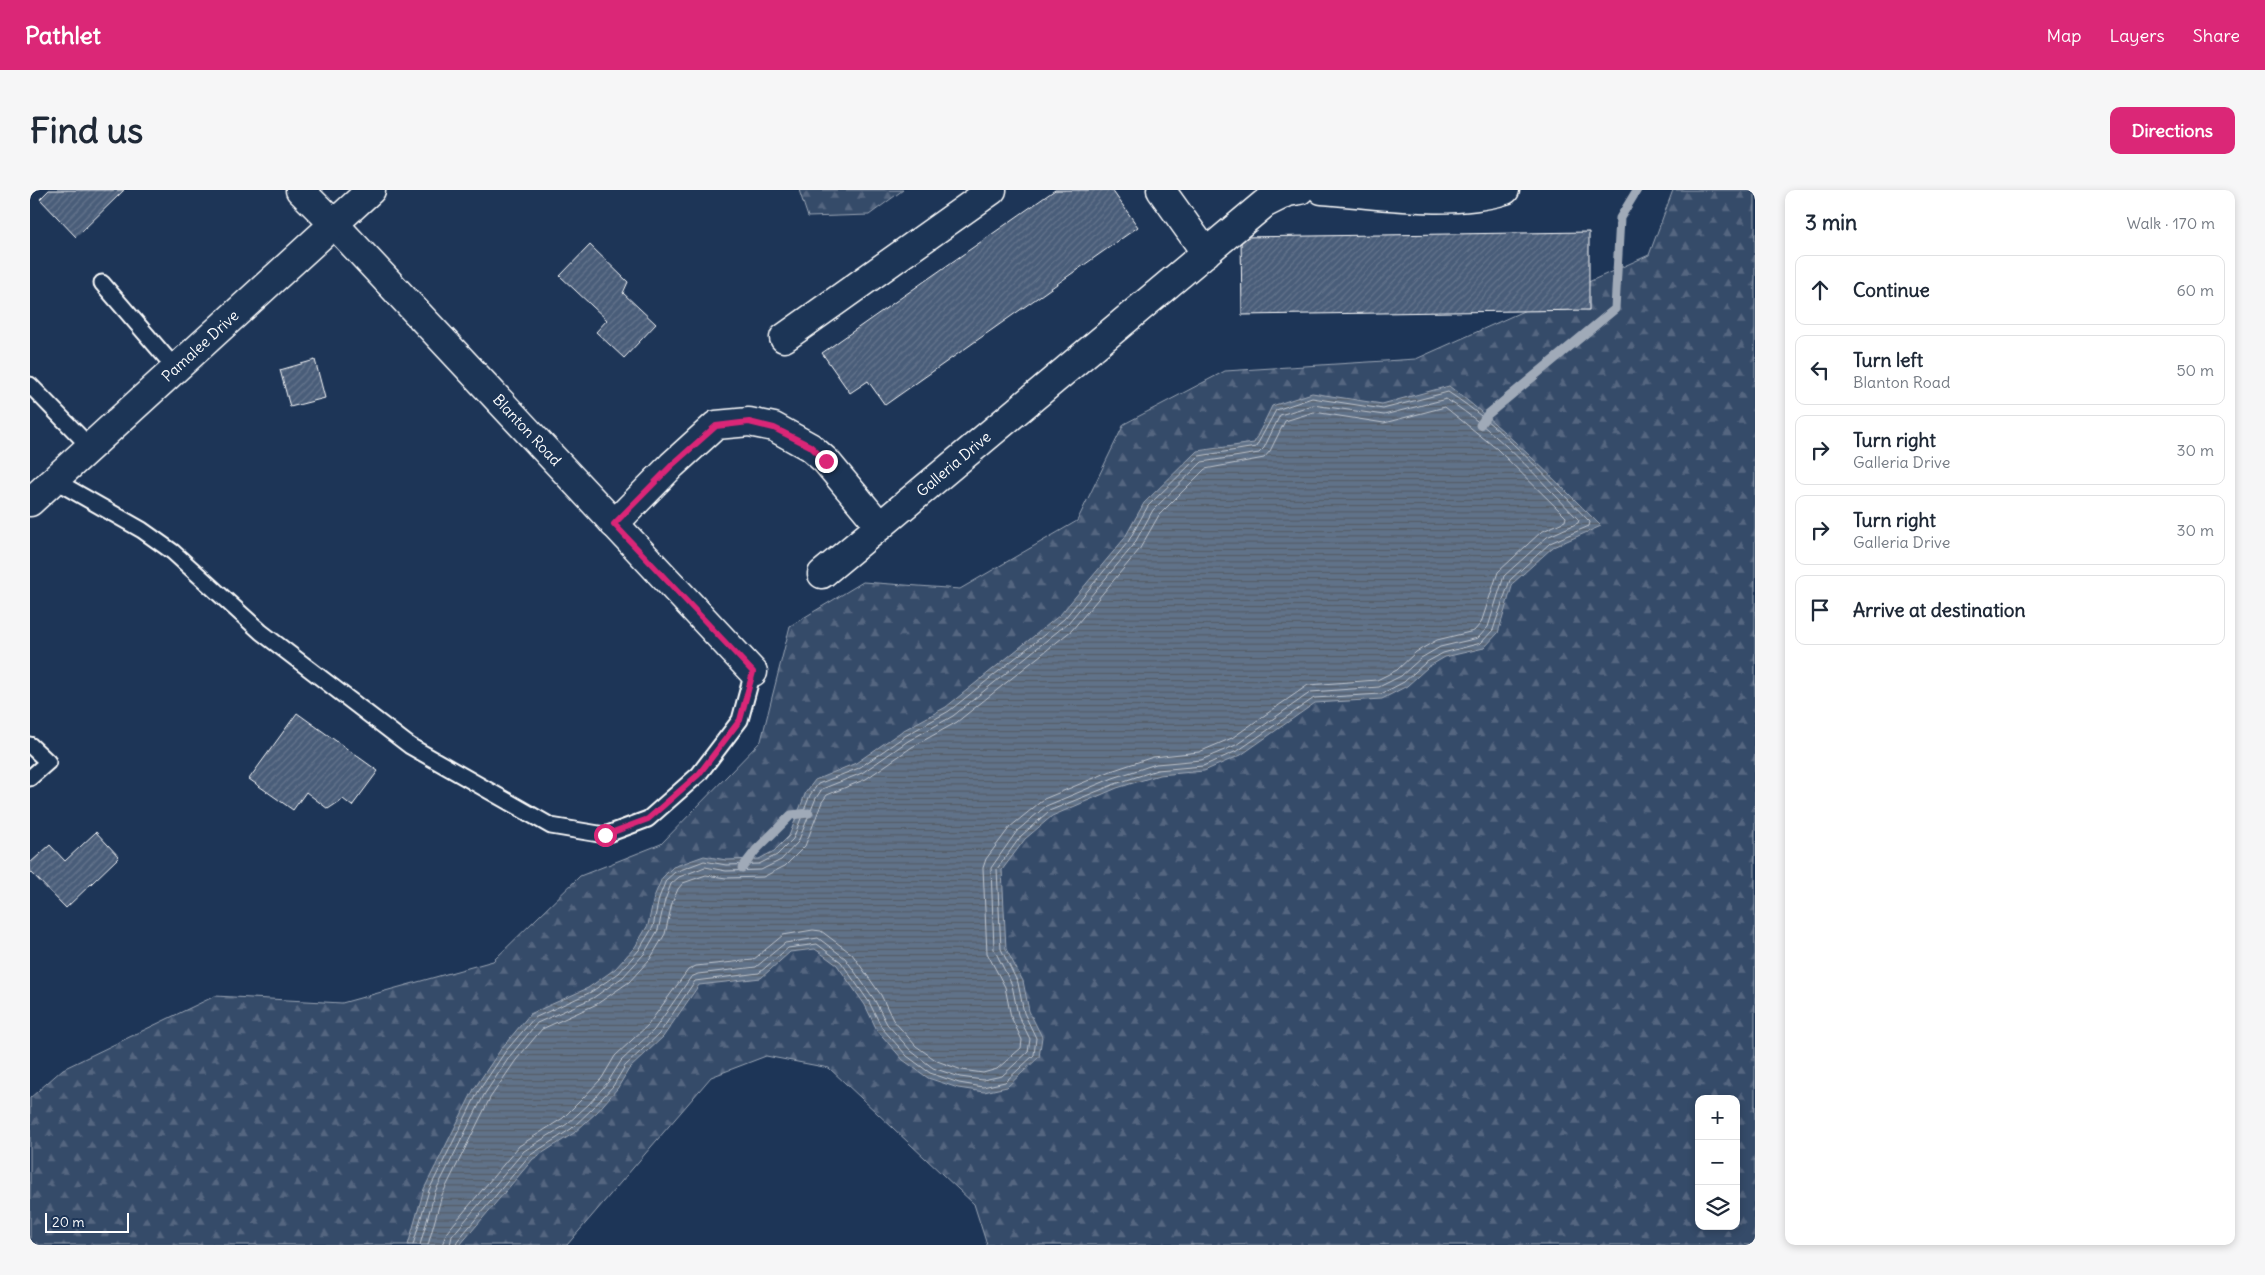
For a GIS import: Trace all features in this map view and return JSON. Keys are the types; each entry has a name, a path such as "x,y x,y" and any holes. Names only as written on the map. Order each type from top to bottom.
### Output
{"street":[{"name":"Blanton Road","path":"300,190 335,225 753,672"},
{"name":"Pamalee Drive","path":"30,502 335,225 371,190"},
{"path":"784,338 992,190"},
{"path":"1161,190 1206,253"},
{"name":"Galleria Drive","path":"822,574 1264,204 1288,192 1300,190"},
{"path":"1322,190 1444,199 1475,198 1504,190"},
{"path":"614,524 672,465 716,426 749,422 774,428 810,446 826,461 880,526"}],"lane":[{"path":"102,283 176,369"},
{"path":"30,385 90,447"},
{"path":"54,480 142,530 173,552 261,632 410,746 551,826 605,835 648,819 699,774 740,720 753,672"},
{"path":"30,745 48,762 30,778"}],"green space":[{"path":"799,190 903,190 869,215 808,217"},
{"path":"1673,190 1755,190 1755,1245 987,1245 974,1204 829,1068 766,1056 711,1077 567,1245 30,1245 30,1098 63,1069 215,996 342,1003 493,961 580,876 661,844 761,741 790,626 863,582 960,589 1077,521 1124,424 1225,371 1416,359 1649,255"}],"water":[{"path":"1449,386 1546,471 1601,526 1553,547 1513,583 1498,633 1484,648 1445,657 1428,667 1407,686 1382,699 1315,703 1241,755 1204,771 1159,775 1117,788 1052,816 1025,839 1002,870 1006,949 1023,981 1029,1011 1042,1037 1039,1057 1007,1087 984,1092 958,1088 928,1078 903,1060 877,1030 865,1005 837,965 815,949 790,952 761,978 699,985 663,1037 629,1069 617,1089 597,1112 574,1133 533,1159 460,1245 408,1245 424,1189 474,1089 501,1049 530,1014 588,988 615,969 635,947 648,925 654,897 662,878 673,867 704,856 726,860 759,859 774,851 789,836 806,792 815,780 856,763 902,731 946,707 1060,615 1124,539 1144,503 1197,451 1254,443 1272,406 1312,393 1382,404"}],"building":[{"path":"49,190 124,190 76,237 40,199"},
{"path":"1055,190 1112,190 1138,227 885,405 868,381 850,393 822,353"},
{"path":"1589,232 1589,310 1242,315 1241,237"},
{"path":"590,245 628,282 623,293 656,324 624,358 596,332 607,320 560,276"},
{"path":"315,360 325,398 290,407 280,370"},
{"path":"297,713 378,771 352,806 343,799 328,809 306,792 293,810 249,779"},
{"path":"96,832 119,857 66,908 30,871 30,863 50,845 65,861"}],"waterway":[{"path":"1480,425 1487,415 1615,309 1620,218 1637,190"},
{"path":"742,868 756,850 791,815 809,813"}],"route":[{"path":"605,835 648,819 699,774 740,720 753,672 614,524 672,465 716,426 749,422 774,428 810,446 826,461"}]}
